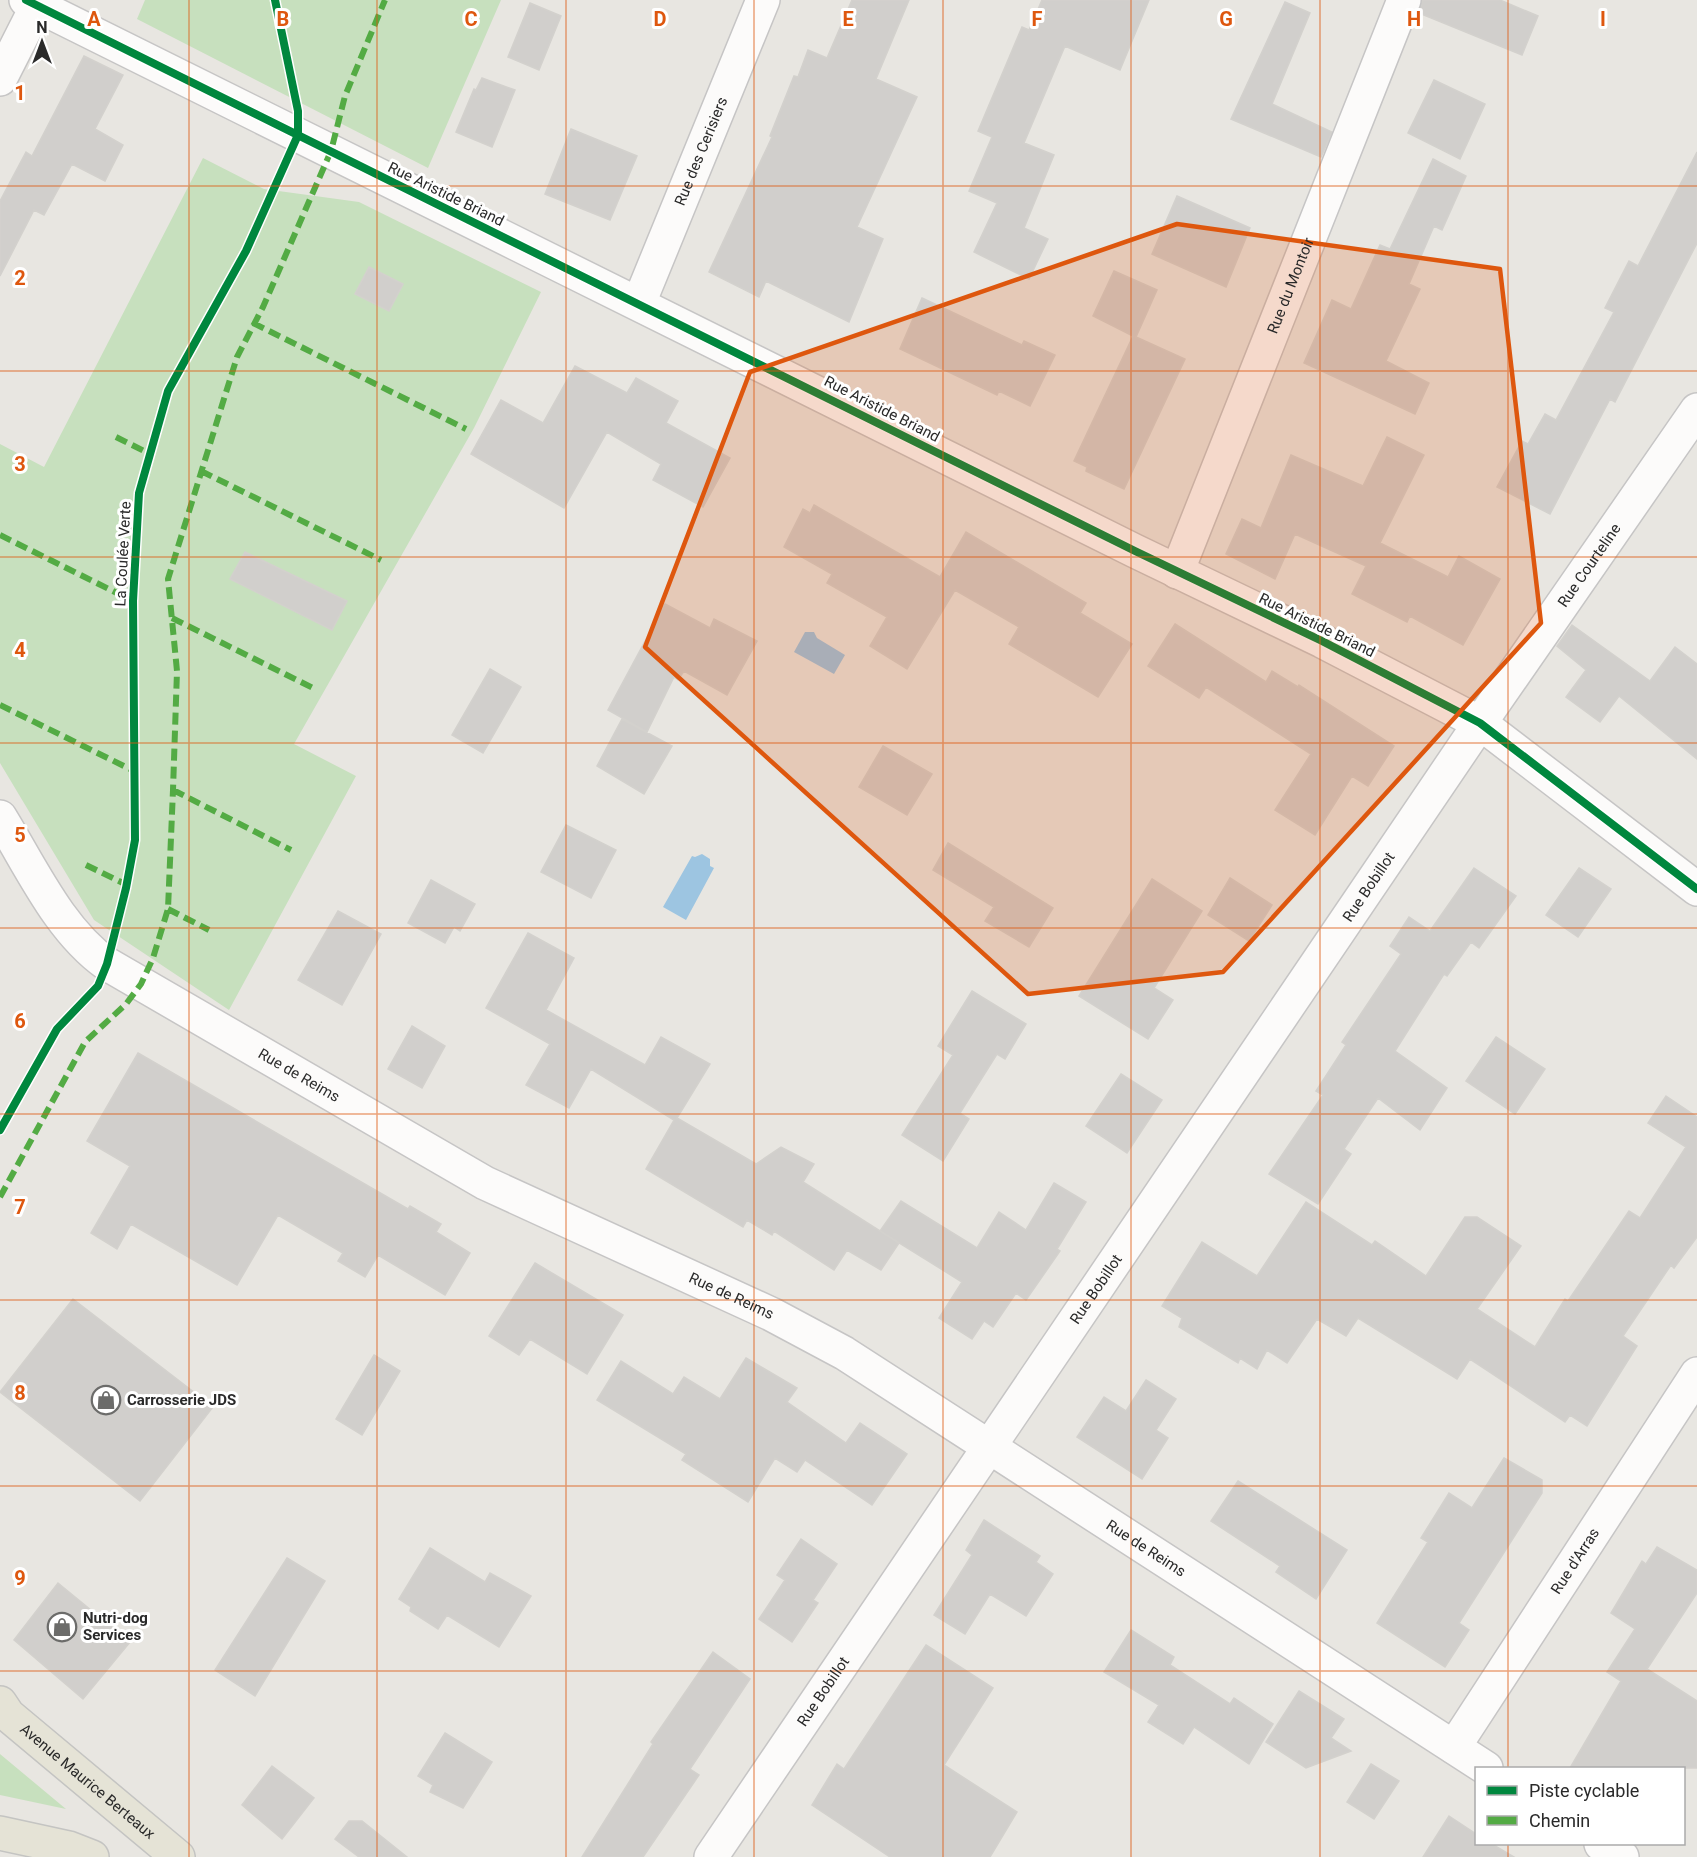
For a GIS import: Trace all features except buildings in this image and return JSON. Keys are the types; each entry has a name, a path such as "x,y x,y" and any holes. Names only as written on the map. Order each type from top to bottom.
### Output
{"main road":[{"name":"Avenue Maurice Berteaux","path":"0,1703 8,1715 178,1857"},
{"path":"0,1833 69,1848 92,1857"}],"street":[{"name":"Rue des Cerisiers","path":"639,303 763,0"},
{"name":"Rue du Montoir","path":"1178,572 1404,0"},
{"name":"Rue Aristide Briand","path":"35,2 1178,572 1322,641 1480,723 1697,889"},
{"path":"0,79 35,2"},
{"name":"Rue Courteline","path":"1480,723 1697,410"},
{"name":"Rue Bobillot","path":"711,1857 1480,723"},
{"name":"Rue de Reims","path":"0,817 59,913 89,951 108,964 485,1184 771,1314 844,1353 1484,1767"},
{"name":"Rue d'Arras","path":"1454,1748 1697,1374"},
{"path":"1603,1845 1622,1857"}],"highlighted area":[{"path":"1177,224 1500,269 1541,623 1223,972 1028,994 645,647 750,372"}],"green space":[{"path":"145,0 501,0 428,168 137,19"},
{"path":"203,158 264,189 359,202 541,292 474,428 294,744 356,776 229,1010 94,920 0,763 0,444 44,467"},
{"path":"0,1754 66,1809 0,1795"}],"water":[{"path":"805,632 814,632 817,638 845,655 834,674 794,652"},
{"path":"702,854 710,859 710,866 714,868 686,920 663,907 692,856"}],"marked path":[{"path":"0,1197 85,1042 126,1004 141,984 153,958 168,909 173,790 177,671 168,579 237,357 263,307 331,151 345,96 385,0"},
{"path":"253,323 466,429"},
{"path":"116,437 152,455"},
{"path":"201,471 381,560"},
{"path":"0,535 133,601"},
{"path":"172,618 315,689"},
{"path":"0,705 134,771"},
{"path":"173,790 291,850"},
{"path":"86,865 127,885"},
{"path":"168,909 209,930"}],"cycle path":[{"path":"26,0 1135,551 1322,641 1480,723 1697,889"},
{"name":"La Coulée Verte","path":"0,1130 57,1029 98,986 107,964 126,888 135,840 133,601 139,493 168,391 246,251 298,135 298,111 275,0"}],"place":[{"name":"Carrosserie JDS","path":"106,1400"},
{"name":"Nutri-dog Services","path":"62,1627"}]}
